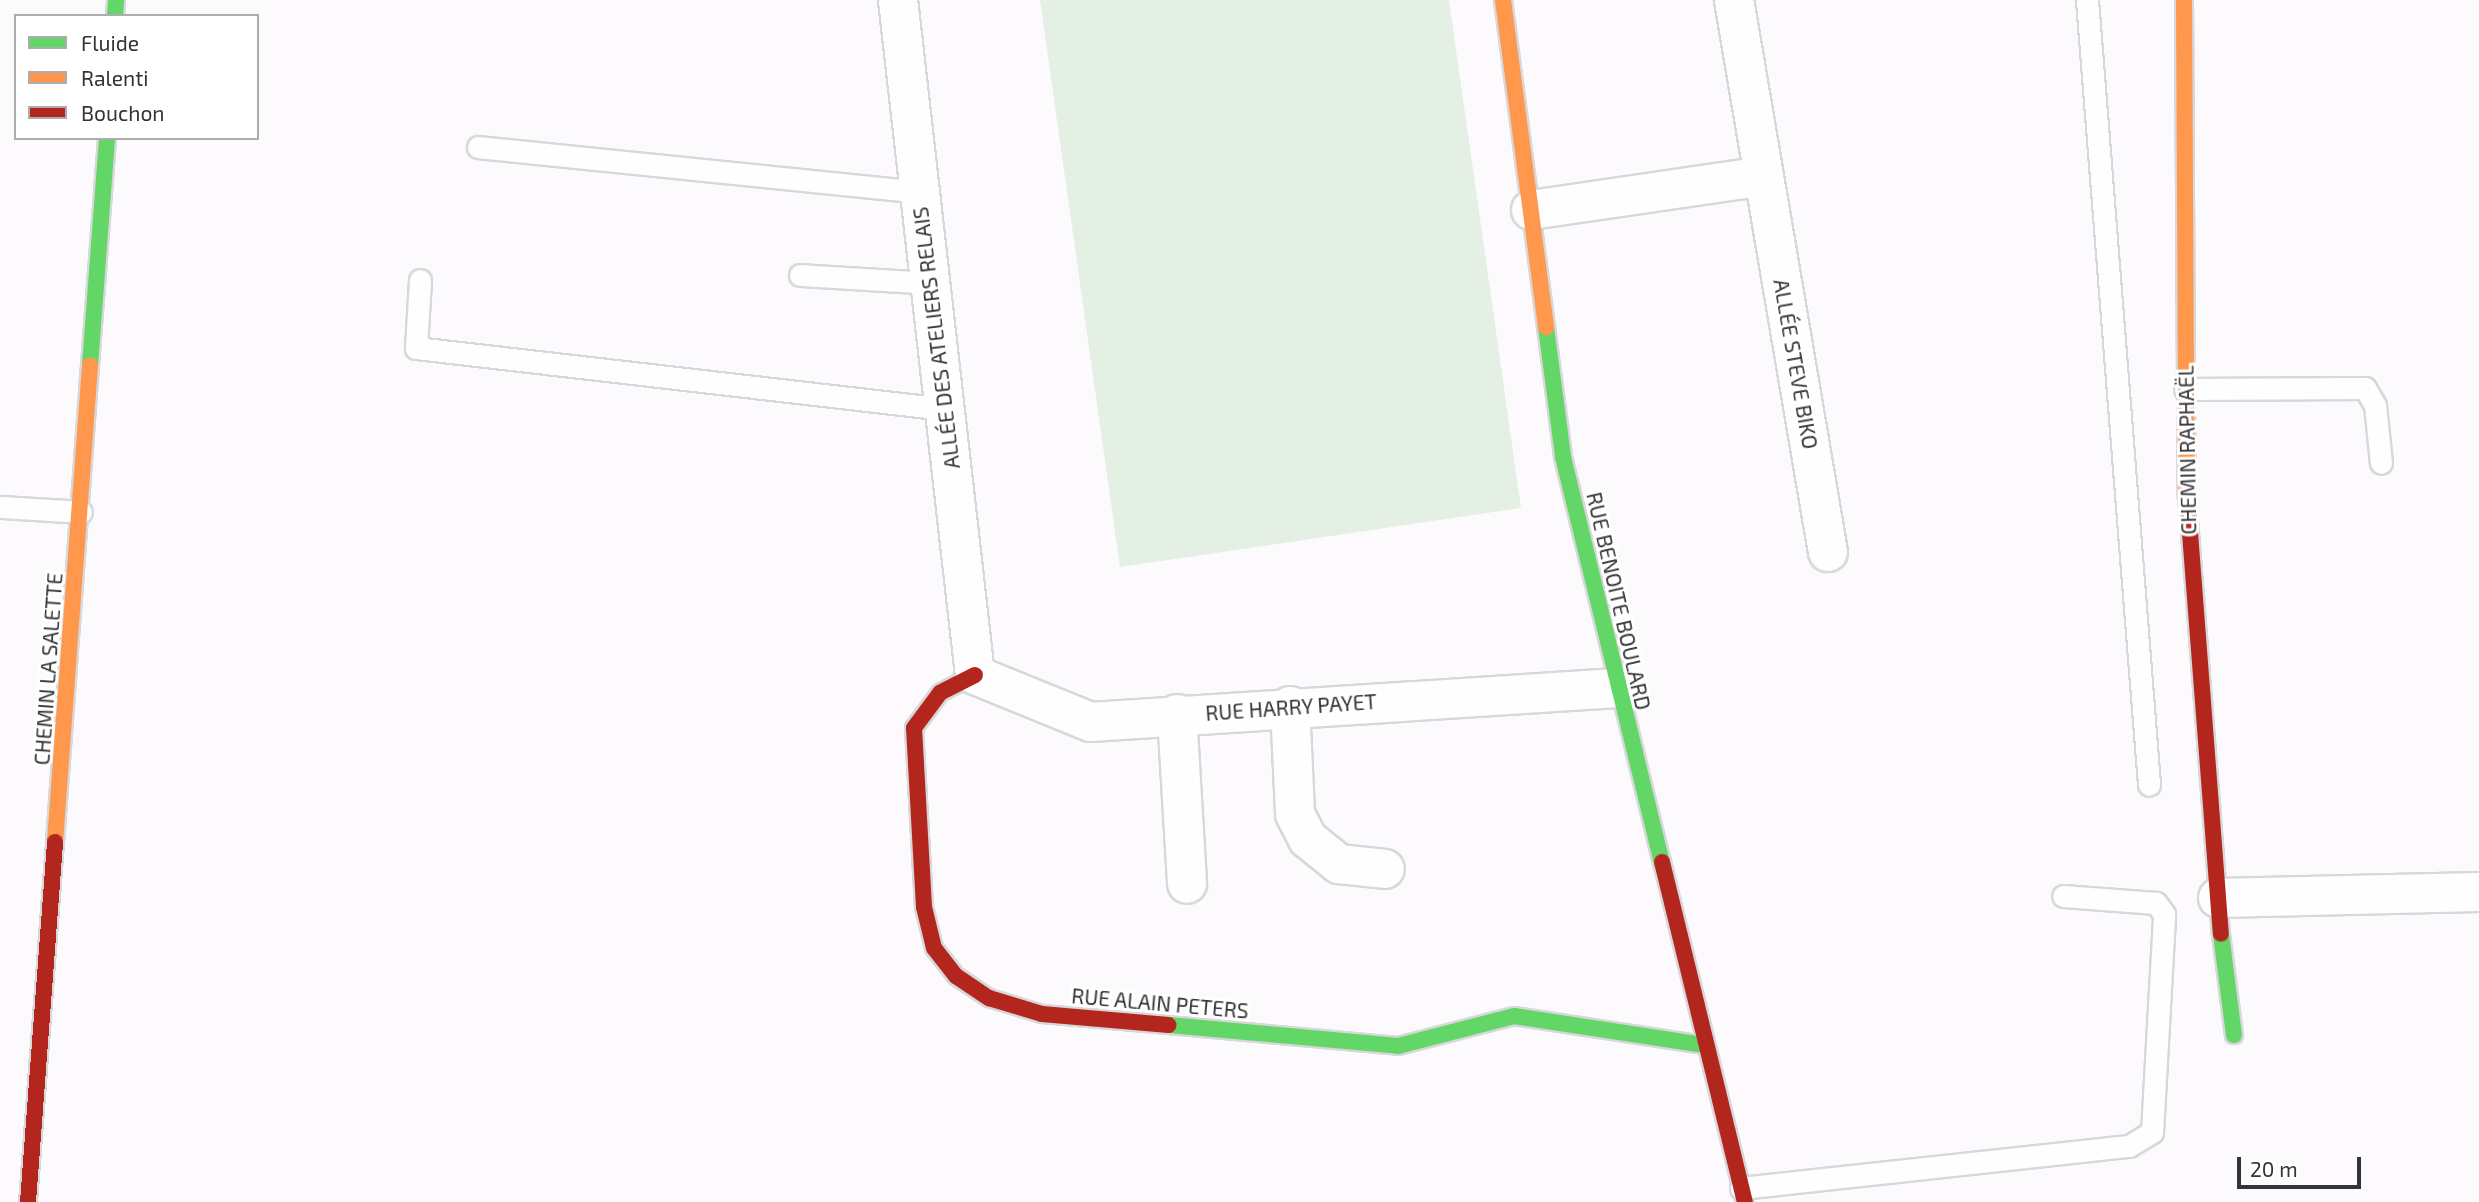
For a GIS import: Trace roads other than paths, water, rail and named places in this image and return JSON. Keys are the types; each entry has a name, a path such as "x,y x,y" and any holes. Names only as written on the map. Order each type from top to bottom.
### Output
{"street":[{"name":"ALLÉE DES ATELIERS RELAIS","path":"898,0 975,675"},
{"name":"RUE BENOITE BOULARD","path":"1503,0 1563,457 1703,1045 1743,1195"},
{"name":"ALLÉE STEVE BIKO","path":"1734,0 1828,552"},
{"name":"CHEMIN RAPHAËL","path":"2183,0 2187,529 2218,898 2234,1035"},
{"name":"CHEMIN LA SALETTE","path":"28,1202 107,140"},
{"path":"1531,210 1764,176"},
{"name":"RUE HARRY PAYET","path":"975,675 1091,722 1290,706 1617,688"},
{"name":"RUE ALAIN PETERS","path":"975,675 940,693 914,728 924,907 934,948 956,976 989,998 1042,1014 1398,1046 1514,1016 1703,1045"},
{"path":"1290,706 1295,814 1308,839 1339,864 1384,869"},
{"path":"1177,714 1187,884"},
{"path":"2218,898 2479,892"}],"lane":[{"path":"2087,0 2149,785"},
{"path":"478,147 919,192"},
{"path":"800,275 931,283"},
{"path":"420,280 415,348 945,409"},
{"path":"2185,389 2365,388 2375,405 2381,463"},
{"path":"0,507 81,512"},
{"path":"1743,1195 2129,1146 2152,1132 2164,914 2156,903 2063,896"}]}
